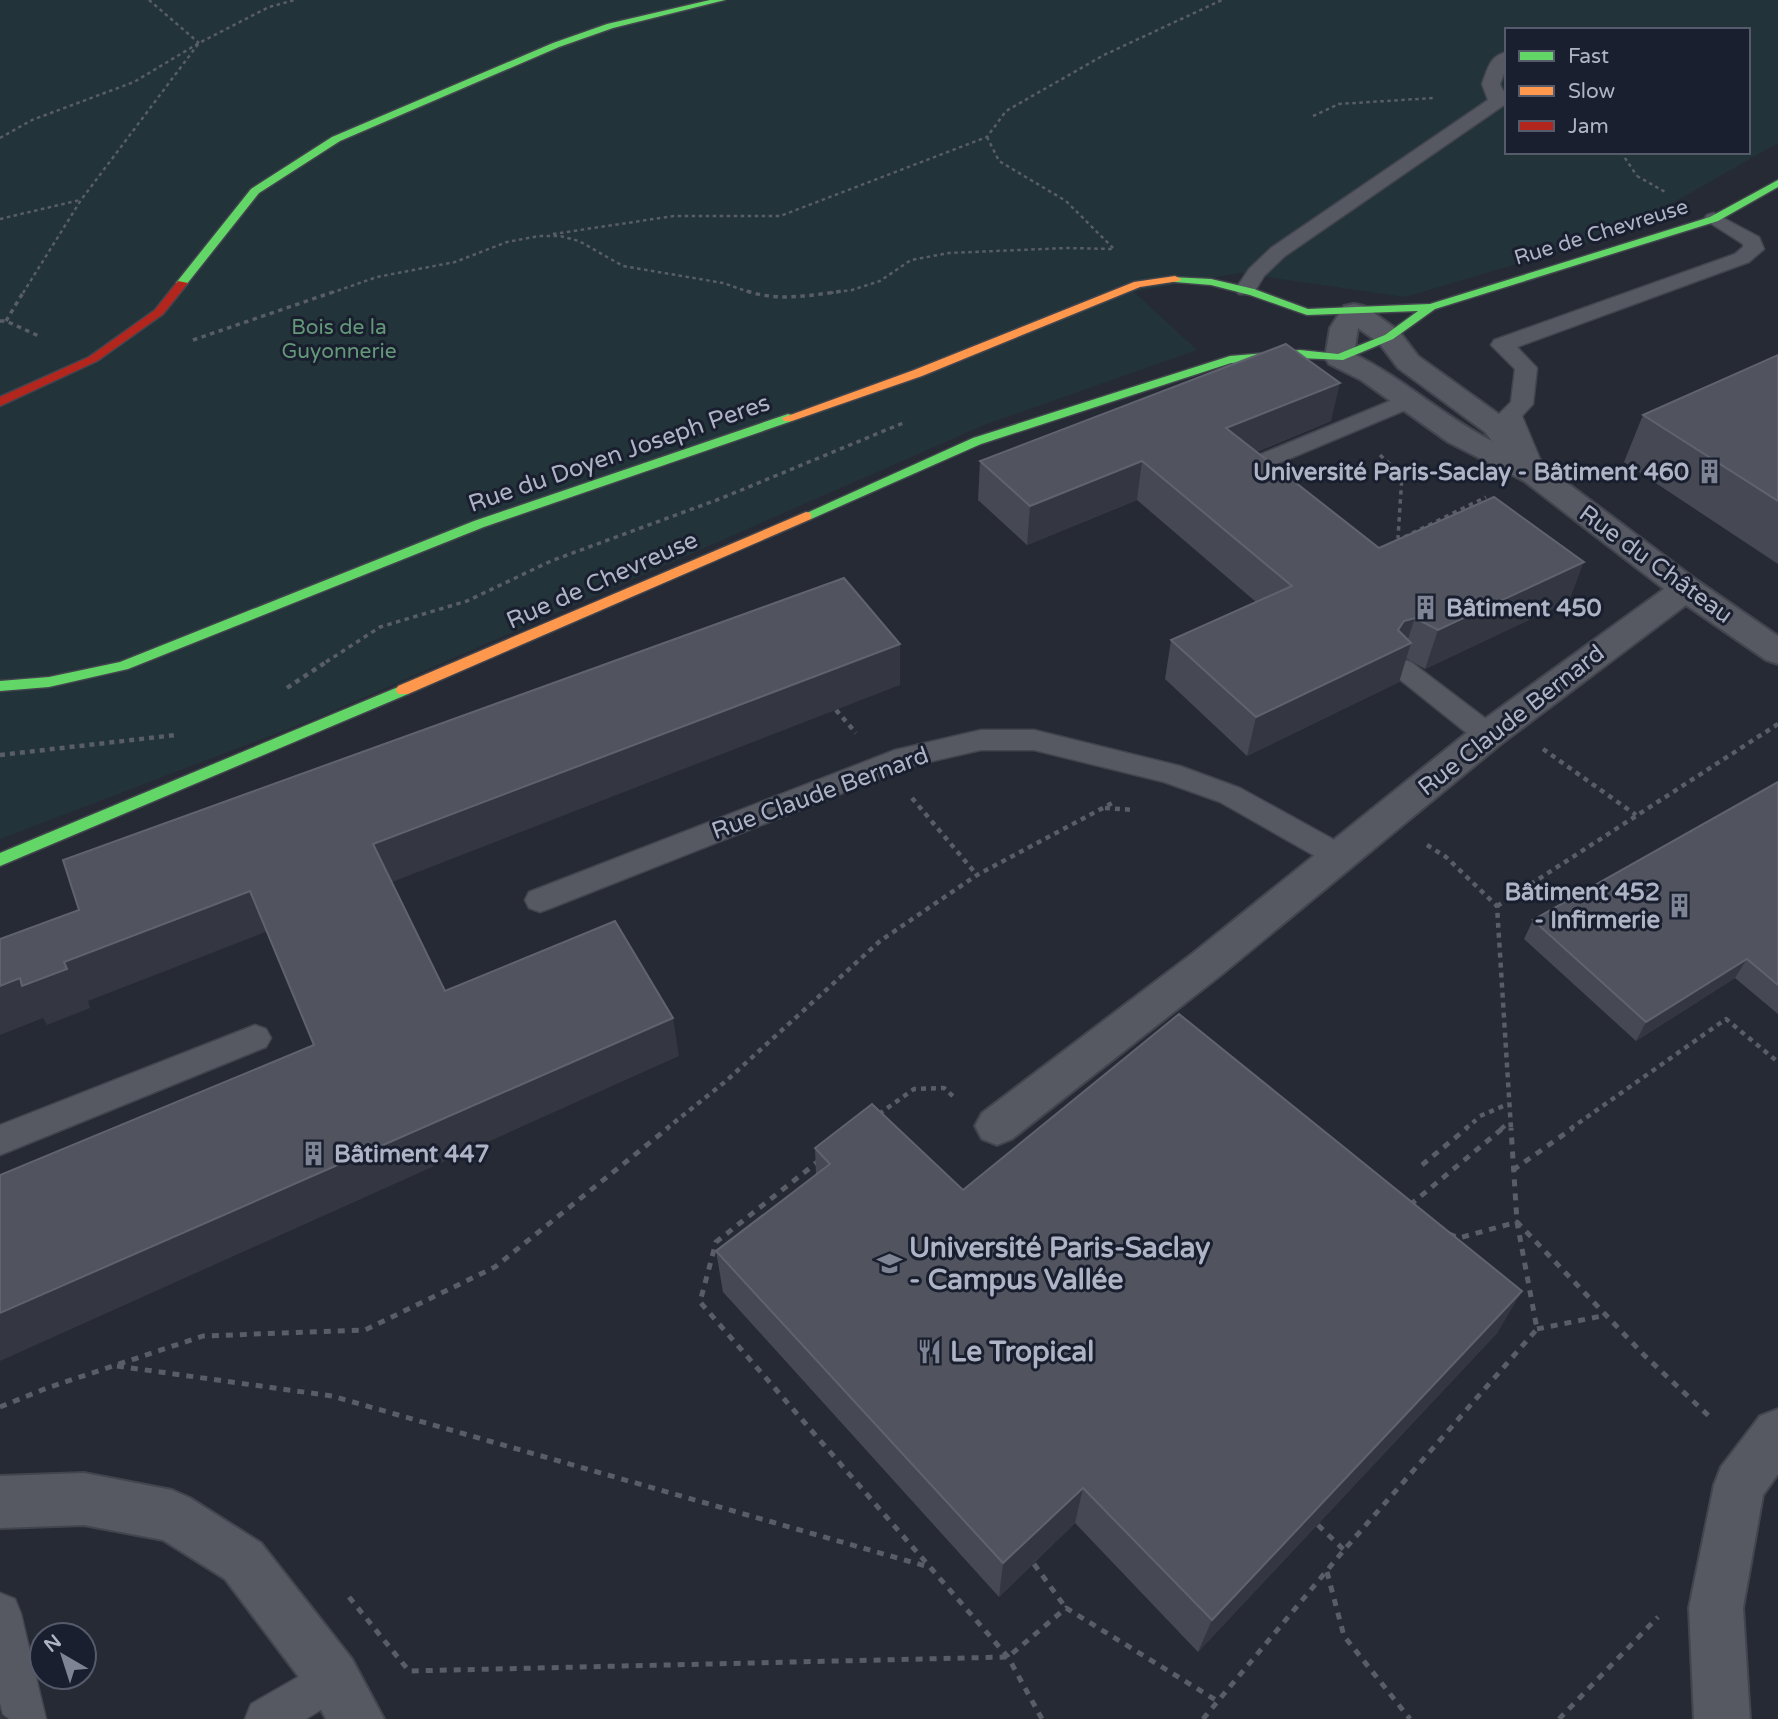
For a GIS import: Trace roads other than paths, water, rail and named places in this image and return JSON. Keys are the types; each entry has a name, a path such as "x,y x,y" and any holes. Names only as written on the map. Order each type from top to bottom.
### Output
{"street":[{"path":"0,402 93,359 159,312 255,191 336,139 556,45 610,26 720,0"},
{"name":"Rue de Chevreuse","path":"1431,307 1714,219 1778,183"},
{"name":"Rue du Doyen Joseph Peres","path":"0,686 49,682 122,666 479,524 918,373 1138,284 1182,278 1250,291 1311,325"},
{"path":"1250,291 1262,312"},
{"path":"1286,320 1311,325 1354,312 1431,307"},
{"path":"1230,360 1300,354 1339,358 1389,337 1431,307"},
{"path":"1339,358 1345,323 1354,312"},
{"name":"Rue du Château","path":"1354,312 1389,337 1408,362 1496,426 1535,474"},
{"path":"1300,354 1311,325"},
{"path":"1230,360 1256,340"},
{"path":"1273,340 1300,354"},
{"name":"Rue du Château","path":"1339,358 1371,374 1459,436 1535,474 1686,589 1778,652"},
{"name":"Rue de Chevreuse","path":"0,860 568,620 977,441 1230,360"},
{"name":"Rue Claude Bernard","path":"997,1126 1207,964 1488,735 1686,589"},
{"path":"1722,1719 1716,1608 1739,1485 1778,1433"},
{"path":"0,1502 84,1499 173,1516 243,1562 345,1699"}],"lane":[{"path":"1250,291 1256,273 1278,252 1502,98 1491,84 1500,60 1505,58"},
{"path":"1535,474 1510,415 1522,404 1526,368 1502,345 1742,258 1754,249 1752,241 1714,219"},
{"path":"1245,469 1408,401"},
{"path":"1402,668 1488,735"},
{"name":"Rue Claude Bernard","path":"540,900 905,757 982,740 1034,740 1170,773 1230,796 1339,856"},
{"path":"0,1140 255,1038"},
{"path":"0,1614 25,1719"},
{"path":"266,1719 345,1699"}],"place":[{"name":"Université Paris-Saclay - Bâtiment 460","path":"1709,472"},
{"name":"Bâtiment 450","path":"1426,608"},
{"name":"Bâtiment 452 - Infirmerie","path":"1680,906"},
{"name":"Bâtiment 447","path":"314,1154"},
{"name":"Université Paris-Saclay - Campus Vallée","path":"889,1263"},
{"name":"Le Tropical","path":"930,1351"}],"park label":[{"name":"Bois de la Guyonnerie","path":"339,339"}]}
